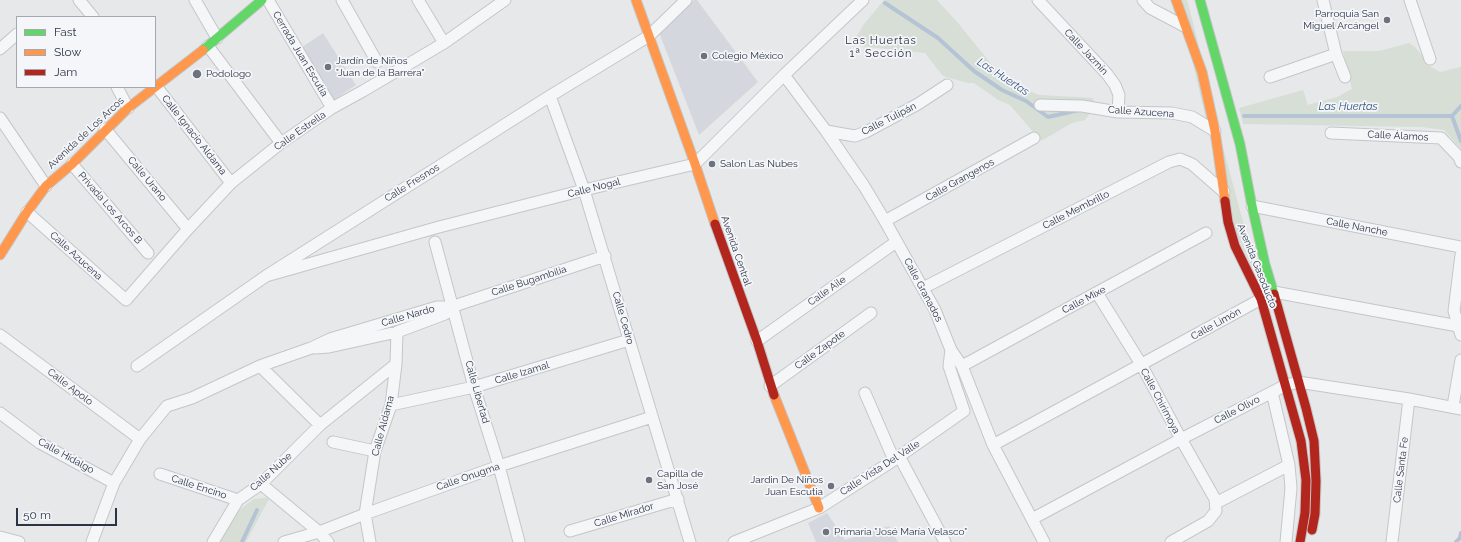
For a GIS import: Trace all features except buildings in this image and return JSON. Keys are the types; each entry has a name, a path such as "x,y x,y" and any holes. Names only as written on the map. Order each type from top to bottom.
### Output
{"street":[{"path":"78,0 92,16"},
{"path":"195,0 217,38"},
{"name":"Avenida de Los Arcos","path":"156,86 208,46 262,0"},
{"name":"Cerrada Juan Escutia","path":"268,0 332,108"},
{"path":"342,0 377,62"},
{"path":"418,0 444,43"},
{"name":"Calle Estrella","path":"126,300 188,229 231,183 281,143 332,108 444,43 505,0"},
{"name":"Avenida Central","path":"636,0 695,164 727,260 757,340 770,386 819,508"},
{"name":"Calle Fresnos","path":"137,366 266,276 550,96 648,36 686,0"},
{"path":"695,164 784,75 864,0"},
{"name":"Calle Jazmín","path":"1038,0 1115,84 1119,95 1118,112"},
{"path":"1143,0 1150,8 1184,26"},
{"name":"Avenida Gasoducto","path":"1176,0 1184,26 1202,72 1215,131 1228,222 1235,246 1261,299 1284,386 1301,441 1306,480 1305,513 1300,542"},
{"name":"Avenida Gasoducto","path":"1200,0 1240,144 1265,264 1274,292 1314,441 1316,481 1315,514 1310,542"},
{"path":"1323,0 1336,54 1345,77"},
{"path":"1410,0 1430,59"},
{"path":"0,49 16,35"},
{"path":"208,46 281,143"},
{"path":"1270,77 1336,54"},
{"name":"Calle Granados","path":"784,75 826,131 885,221 923,288 935,310 951,350 962,366 993,445 1044,542"},
{"name":"Calle Tulipán","path":"826,131 854,136 866,132 918,104 947,85"},
{"name":"Calle Ignacio Aldama","path":"156,86 231,183"},
{"path":"118,88 128,108"},
{"name":"Avenida de Los Arcos","path":"0,254 46,186 72,164 105,129 128,108 153,88"},
{"name":"Calle Cedro","path":"550,96 584,190 605,256 690,542"},
{"name":"Calle Azucena","path":"1040,104 1082,106 1118,112 1172,113 1192,117 1215,131"},
{"path":"0,118 46,186"},
{"name":"Calle Urano","path":"105,129 188,229"},
{"name":"Calle Álamos","path":"1331,133 1441,138 1460,159"},
{"name":"Calle Grangenos","path":"885,221 1034,138"},
{"name":"Calle Membrillo","path":"923,288 1169,162 1180,159 1192,164 1224,192"},
{"name":"Privada Los Arcos B","path":"72,164 148,252"},
{"name":"Calle Nogal","path":"266,276 439,227 584,190 695,164"},
{"name":"Calle Nanche","path":"1252,206 1461,247"},
{"name":"Calle Azucena","path":"27,212 126,300"},
{"name":"Calle Mixe","path":"962,366 1206,233"},
{"name":"Calle Libertad","path":"436,242 474,387 499,466 519,542"},
{"name":"Calle Aile","path":"757,340 896,242"},
{"path":"1274,292 1460,330 1454,311 1461,255"},
{"name":"Calle Bugambilia","path":"454,306 605,256"},
{"name":"Calle Limón","path":"993,445 1274,292"},
{"name":"Calle Chirimoya","path":"1097,293 1141,364 1215,499 1216,507"},
{"name":"Calle Nardo","path":"140,439 167,406 192,398 260,366 311,348 330,339 437,306 454,306"},
{"name":"Calle Nardo","path":"311,348 329,347 397,332 446,314 454,306"},
{"name":"Calle Zapote","path":"770,386 871,313"},
{"name":"Calle Aldama","path":"370,542 365,514 375,451 391,405 396,364 397,332"},
{"name":"Calle Apolo","path":"0,335 140,439"},
{"name":"Calle Izamal","path":"391,405 474,387 629,340"},
{"name":"Calle Vista Del Valle","path":"734,542 819,508 897,458 964,411 949,366 951,350"},
{"path":"1458,408 1461,360"},
{"name":"Calle Nube","path":"214,542 238,500 261,484 320,425 396,364"},
{"path":"260,366 320,425"},
{"name":"Calle Olivo","path":"1032,519 1272,392 1284,386 1298,382 1458,408"},
{"path":"1272,392 1289,465 1291,488 1286,542"},
{"path":"864,394 897,458 944,542"},
{"name":"Calle Santa Fe","path":"1392,542 1409,399"},
{"name":"Calle Hidalgo","path":"0,413 40,443 114,483"},
{"name":"Calle Onugma","path":"284,542 319,532 499,466 652,417"},
{"path":"92,542 114,483 140,439"},
{"path":"333,442 375,451"},
{"path":"1171,542 1208,520 1216,507 1289,465"},
{"name":"Calle Encino","path":"160,474 238,500"},
{"path":"261,484 319,532 328,542"},
{"name":"Calle Mirador","path":"570,531 678,499"},
{"path":"0,537 19,542"}],"shaded area":[{"name":"Colegio México","path":"694,0 697,0 758,82 699,135 658,30"},
{"path":"884,0 937,0 958,23 1001,76 1017,87 1040,95 1093,98 1094,102 1090,113 1085,120 1072,123 1041,141 1010,105 998,100 974,83 968,83 943,76 925,53 860,46 855,39 864,24"},
{"path":"1178,0 1187,0 1213,110 1253,259 1254,271 1230,221"},
{"name":"Jardín de Niños \"Juan de la Barrera\"","path":"323,33 356,85 332,101 299,49"},
{"path":"1409,43 1415,47 1431,67 1440,72 1461,67 1461,149 1444,130 1422,127 1243,124 1239,108 1303,90 1308,105 1337,97 1352,89 1343,51 1379,51"},
{"path":"270,497 246,542 218,542 237,512 254,499"},
{"name":"Primaria \"José María Velasco\"","path":"827,513 845,540 889,526 898,542 816,542 808,523"}],"waterway":[{"name":"Las Huertas","path":"885,3 938,38 974,71 1002,90 1026,101 1048,117 1079,110"},
{"name":"Las Huertas","path":"1244,116 1452,116 1461,106"},
{"name":"Las Huertas","path":"1452,116 1461,141"},
{"path":"242,542 257,510"},
{"name":"Las Huertas","path":"1456,542 1460,538 1461,533"}],"traffic: fast":[{"path":"203,50 262,0"},
{"path":"1200,0 1240,144 1265,264 1274,294"}],"traffic: slow":[{"path":"636,0 715,224"},
{"path":"1176,0 1202,72 1215,131 1225,201"},
{"path":"156,86 203,50"},
{"path":"0,255 27,212 46,186 72,164 128,108 154,88"},
{"path":"774,395 819,508"}],"traffic: jam":[{"path":"1225,201 1228,222 1235,246 1261,299 1301,441 1306,480 1305,513 1300,542"},
{"path":"715,224 757,341 774,395"},
{"path":"1274,294 1314,441 1316,481 1315,514 1312,530"}],"place":[{"name":"Parroquia San Miguel Arcángel","path":"1387,20"},
{"name":"Colegio México","path":"704,56"},
{"name":"Jardín de Niños \"Juan de la Barrera\"","path":"328,67"},
{"name":"Podologo","path":"197,74"},
{"name":"Salon Las Nubes","path":"712,164"},
{"name":"Capilla de San José","path":"649,480"},
{"name":"Jardin De Niños Juan Escutia","path":"831,486"},
{"name":"Primaria \"José María Velasco\"","path":"826,532"}],"district":[{"name":"Las Huertas 1ª Sección","path":"881,47"}]}
